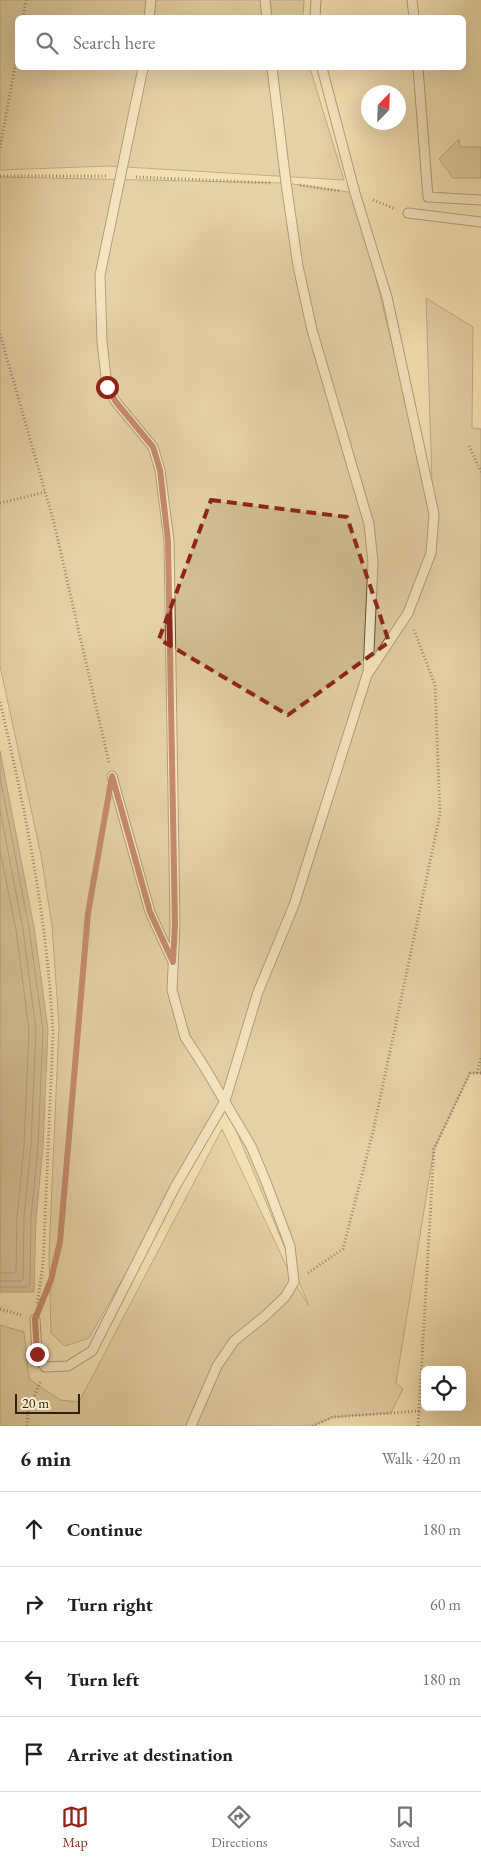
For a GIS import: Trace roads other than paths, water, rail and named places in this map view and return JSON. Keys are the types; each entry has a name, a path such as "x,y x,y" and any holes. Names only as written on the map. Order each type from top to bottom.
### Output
{"lane":[{"path":"149,15 151,0"},
{"path":"265,0 267,15"},
{"path":"315,15 316,0"},
{"path":"412,0 414,15"},
{"path":"143,70 100,274 102,341 107,387 116,402 153,447 160,470 168,532 174,854 172,990 185,1037 251,1146 290,1246 294,1282 285,1297 234,1341 216,1366 190,1426"},
{"path":"35,1319 37,1354 45,1368 68,1366 92,1351 174,1187 225,1101 258,992 294,905 367,675 373,562 369,524 312,330 298,266 272,70"},
{"path":"323,70 355,193 387,297 434,514 431,553 408,613 367,675"},
{"path":"418,70 428,197 481,200"},
{"path":"408,213 481,222"},
{"path":"112,776 150,912 173,962"}],"water":[{"path":"0,751 34,927 48,1029 43,1147 36,1218 34,1292 0,1292"}]}
